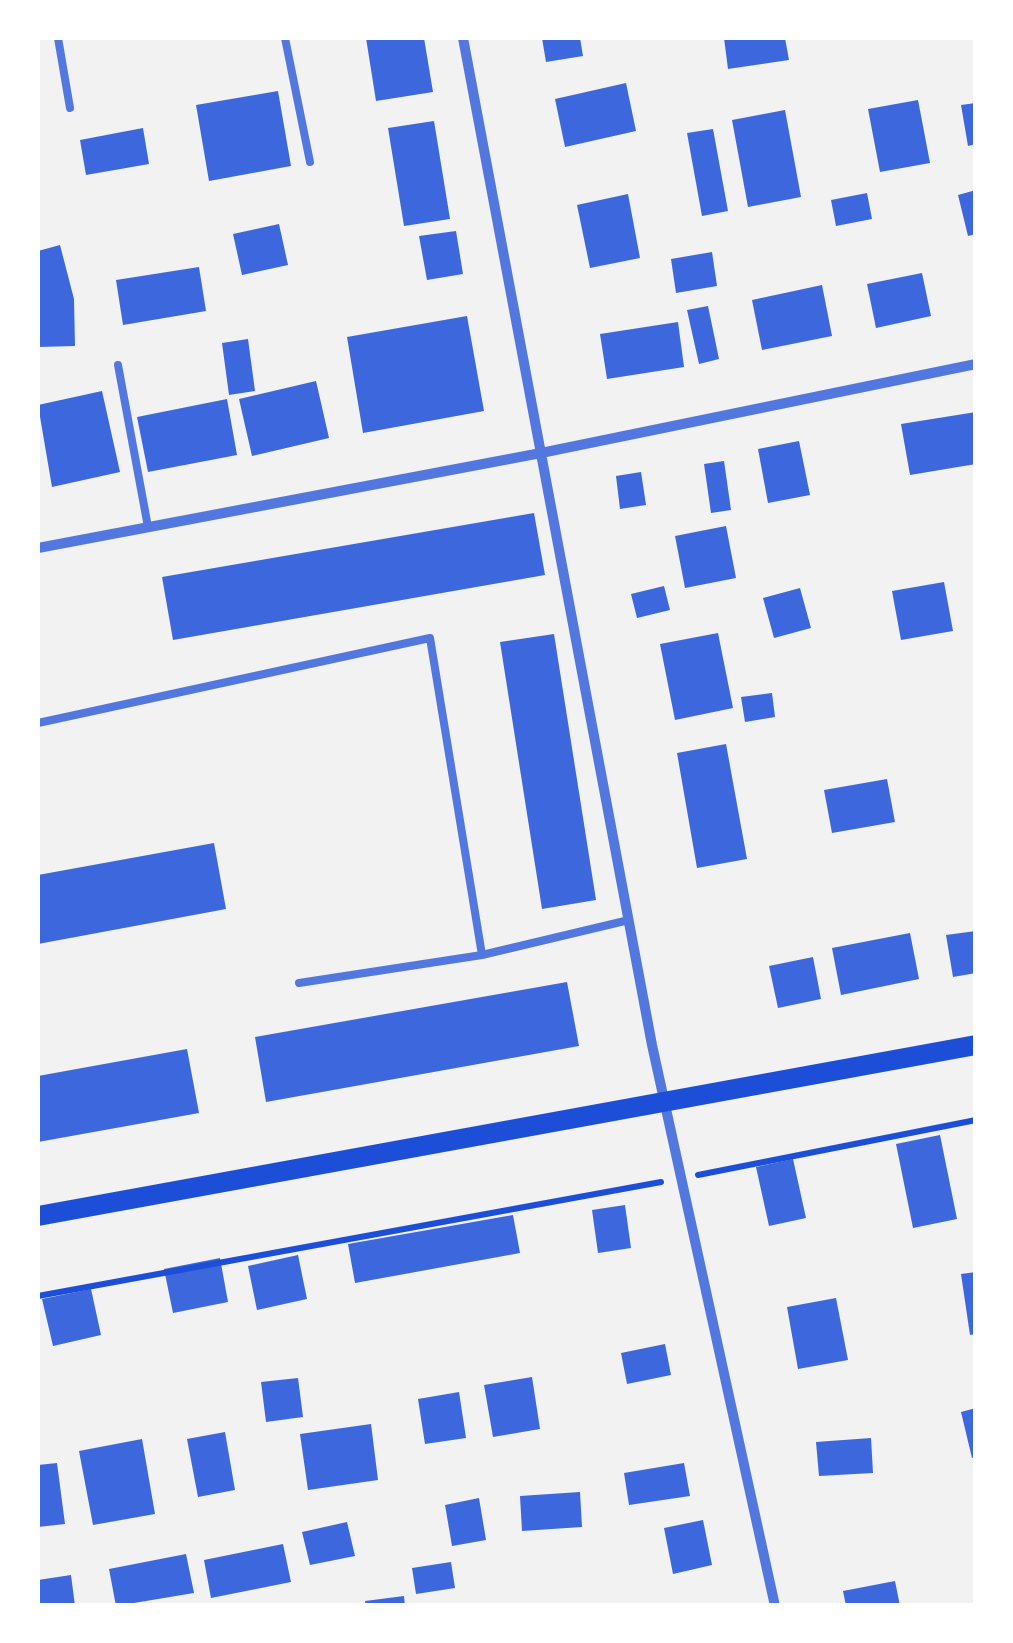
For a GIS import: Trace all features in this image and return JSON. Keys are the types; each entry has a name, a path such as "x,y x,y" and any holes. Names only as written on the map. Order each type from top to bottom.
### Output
{"main road":[{"path":"38,1216 976,1044"}],"street":[{"path":"463,38 664,1102 775,1606"},
{"path":"38,548 541,453 976,364"}],"lane":[{"path":"58,38 70,108"},
{"path":"285,38 310,162"},
{"path":"118,365 148,527"},
{"path":"38,723 430,638 482,955"},
{"path":"299,983 482,955 628,920"}],"path":[{"path":"38,1296 680,1179 976,1120"}],"building":[{"path":"366,38 424,38 433,92 376,101"},
{"path":"542,38 580,38 583,56 546,62"},
{"path":"724,38 785,38 789,60 728,69"},
{"path":"626,83 636,131 565,147 555,99"},
{"path":"278,91 291,166 209,181 196,105"},
{"path":"918,100 930,163 880,172 868,109"},
{"path":"976,103 976,144 968,146 961,105"},
{"path":"785,110 801,197 748,207 732,120"},
{"path":"434,121 450,219 404,226 388,128"},
{"path":"143,128 149,164 86,175 80,140"},
{"path":"713,129 728,211 702,216 687,133"},
{"path":"976,190 976,234 968,236 958,195"},
{"path":"867,193 872,219 836,226 831,200"},
{"path":"628,194 640,258 590,268 577,205"},
{"path":"279,224 288,265 242,275 233,234"},
{"path":"456,231 463,274 427,280 419,236"},
{"path":"60,245 74,299 75,346 38,347 38,251"},
{"path":"712,252 717,286 676,293 671,259"},
{"path":"199,267 206,311 123,325 116,280"},
{"path":"922,273 931,316 876,328 867,284"},
{"path":"822,285 832,336 762,350 752,300"},
{"path":"708,306 719,359 699,364 687,310"},
{"path":"467,316 484,411 363,433 347,337"},
{"path":"678,322 684,367 607,379 600,334"},
{"path":"248,339 255,391 229,395 222,343"},
{"path":"316,381 329,438 252,456 239,399"},
{"path":"102,391 120,472 52,487 38,405"},
{"path":"227,399 237,455 148,472 137,417"},
{"path":"976,412 976,464 910,475 901,424"},
{"path":"799,441 810,495 768,503 758,449"},
{"path":"724,461 731,510 711,513 704,464"},
{"path":"641,472 646,505 620,509 616,476"},
{"path":"534,513 545,575 173,640 162,577"},
{"path":"726,526 736,578 685,588 675,536"},
{"path":"944,582 953,631 901,640 892,591"},
{"path":"664,586 670,610 637,618 631,594"},
{"path":"800,588 811,628 774,638 763,598"},
{"path":"718,633 733,708 675,720 660,644"},
{"path":"554,634 596,900 542,909 500,642"},
{"path":"772,693 775,717 745,722 741,697"},
{"path":"726,744 747,859 697,868 677,753"},
{"path":"887,779 895,822 832,833 824,790"},
{"path":"214,843 226,909 38,944 38,875"},
{"path":"976,931 976,973 953,977 946,935"},
{"path":"910,933 919,979 841,995 832,948"},
{"path":"813,957 821,999 778,1008 769,966"},
{"path":"567,982 579,1046 266,1102 255,1037"},
{"path":"187,1049 199,1113 38,1142 38,1076"},
{"path":"940,1135 957,1219 913,1228 896,1144"},
{"path":"793,1159 806,1218 769,1226 756,1167"},
{"path":"625,1205 631,1248 598,1253 592,1210"},
{"path":"513,1215 520,1253 355,1283 348,1244"},
{"path":"298,1255 307,1299 257,1310 248,1266"},
{"path":"220,1258 228,1302 173,1313 164,1269"},
{"path":"976,1272 976,1334 970,1335 961,1274"},
{"path":"91,1289 101,1335 53,1346 42,1299"},
{"path":"836,1298 848,1360 798,1369 787,1307"},
{"path":"665,1344 671,1375 627,1384 621,1353"},
{"path":"532,1377 540,1429 493,1437 484,1385"},
{"path":"298,1378 303,1417 266,1422 261,1382"},
{"path":"459,1392 466,1438 425,1444 418,1399"},
{"path":"976,1408 976,1457 972,1458 961,1412"},
{"path":"371,1424 378,1480 308,1490 300,1434"},
{"path":"225,1432 235,1490 198,1497 187,1439"},
{"path":"871,1438 873,1473 819,1476 816,1442"},
{"path":"142,1439 155,1514 93,1525 79,1451"},
{"path":"57,1463 65,1524 38,1527 38,1465"},
{"path":"684,1463 690,1496 629,1505 624,1473"},
{"path":"580,1492 582,1527 522,1531 520,1496"},
{"path":"479,1498 486,1540 452,1546 445,1505"},
{"path":"703,1520 712,1565 673,1574 664,1528"},
{"path":"347,1522 355,1556 310,1565 302,1532"},
{"path":"283,1544 291,1582 211,1598 204,1560"},
{"path":"186,1554 194,1593 116,1606 109,1569"},
{"path":"451,1562 455,1588 416,1594 412,1568"},
{"path":"71,1575 75,1606 38,1606 38,1580"},
{"path":"895,1581 900,1606 846,1606 843,1591"},
{"path":"404,1596 405,1606 366,1606 365,1601"}]}
